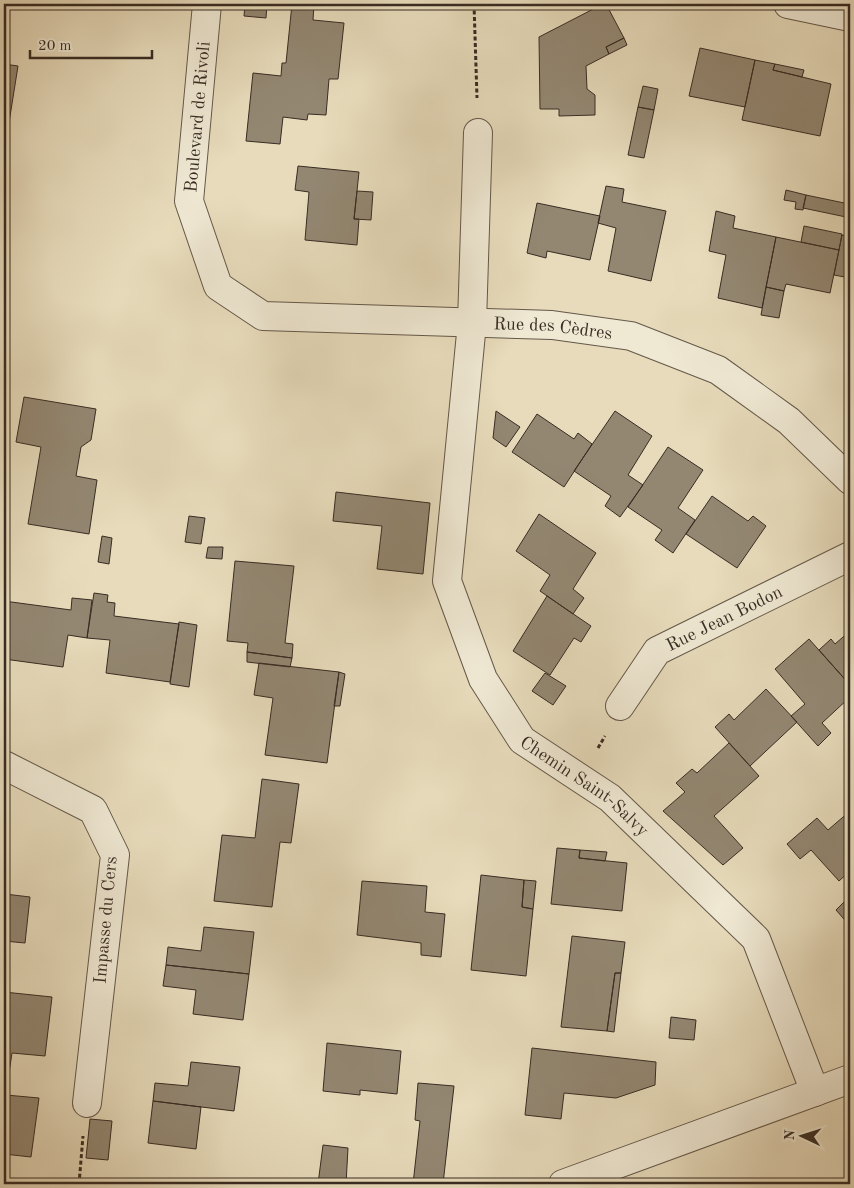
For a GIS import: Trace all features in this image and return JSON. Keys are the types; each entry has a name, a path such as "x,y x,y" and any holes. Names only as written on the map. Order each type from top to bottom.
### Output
{"street":[{"name":"Boulevard de Rivoli","path":"207,4 189,201 218,286"},
{"path":"788,4 850,17"},
{"name":"Chemin Saint-Salvy","path":"478,133 472,323 447,581 483,679 522,740 610,798 756,939 815,1092"},
{"name":"Rue des Cèdres","path":"218,286 263,316 552,325 630,336 718,370 789,421 850,480"},
{"name":"Rue Jean Bodon","path":"620,706 658,651 850,556"},
{"name":"Impasse du Cers","path":"4,765 93,810 115,854 86,1103"},
{"path":"563,1184 850,1079"}],"path":[{"path":"474,4 478,133"},
{"path":"582,780 620,706"},
{"path":"79,1184 86,1103"}],"building":[{"path":"245,4 267,4 266,18 244,16"},
{"path":"292,4 314,4 313,20 344,23 338,79 329,79 326,115 308,114 307,120 283,117 280,144 246,141 253,73 281,76 282,63 286,63"},
{"path":"606,4 624,38 606,47 609,54 586,66 587,89 595,95 595,115 559,116 559,109 540,109 539,37"},
{"path":"624,38 627,45 609,54 606,47"},
{"path":"700,48 755,60 745,107 689,96"},
{"path":"755,60 775,64 773,70 831,84 820,136 742,120"},
{"path":"4,64 18,66 4,154"},
{"path":"775,64 804,70 802,77 773,70"},
{"path":"643,86 658,89 654,110 638,107"},
{"path":"638,107 654,110 644,158 628,155"},
{"path":"298,166 359,172 354,219 359,219 357,245 305,240 309,192 295,190"},
{"path":"606,186 624,189 622,202 666,211 651,281 608,271 616,228 598,223"},
{"path":"786,190 806,195 803,210 795,209 796,202 784,200"},
{"path":"357,191 373,192 371,220 354,219"},
{"path":"806,195 849,204 846,217 803,208"},
{"path":"537,203 600,216 590,260 547,251 546,258 527,253"},
{"path":"716,211 735,216 733,228 776,237 762,308 718,298 726,255 709,251"},
{"path":"804,226 842,234 839,250 801,242"},
{"path":"842,235 850,237 850,278 834,275"},
{"path":"776,237 839,250 830,293 786,284 784,291 766,287"},
{"path":"766,287 784,291 779,318 761,315"},
{"path":"850,293 850,322 845,321"},
{"path":"850,353 850,382 845,381"},
{"path":"24,397 96,409 91,440 81,447 76,476 97,480 89,534 28,524 41,447 16,442"},
{"path":"496,411 520,427 506,447 493,438"},
{"path":"615,411 652,436 628,475 643,485 620,517 605,506 611,496 574,471"},
{"path":"537,414 574,439 578,433 592,444 564,487 512,452"},
{"path":"668,447 703,470 678,508 695,520 673,553 655,540 662,530 628,507"},
{"path":"336,492 430,503 423,574 377,569 382,526 333,521"},
{"path":"712,496 748,521 753,516 766,526 737,568 686,534"},
{"path":"539,514 596,553 573,589 584,598 573,614 540,591 550,575 516,551"},
{"path":"189,516 205,518 201,544 185,542"},
{"path":"102,536 112,538 109,564 98,562"},
{"path":"208,547 223,547 222,559 206,558"},
{"path":"235,561 294,566 285,643 293,644 292,658 247,652 248,643 227,641"},
{"path":"94,593 108,595 107,602 115,603 114,616 179,624 170,682 106,673 110,640 87,638"},
{"path":"547,596 591,626 581,642 574,638 550,675 513,651"},
{"path":"72,598 92,600 87,638 68,635 63,667 4,659 4,601 71,610"},
{"path":"179,622 197,625 189,687 170,684"},
{"path":"850,631 850,685 819,650 831,639 835,644"},
{"path":"809,639 850,685 850,697 822,723 831,733 818,746 791,716 805,704 775,669"},
{"path":"247,652 292,658 290,667 247,662"},
{"path":"259,663 339,672 327,763 265,755 273,698 254,695"},
{"path":"339,672 345,674 340,706 334,706"},
{"path":"545,673 566,686 553,705 532,691"},
{"path":"766,689 797,722 750,766 715,727 729,714 734,720"},
{"path":"729,743 759,776 714,816 743,848 723,865 663,811 685,792 676,783 692,769 697,773"},
{"path":"262,779 299,784 291,843 280,842 272,907 214,901 222,835 255,838"},
{"path":"850,811 850,871 839,881 811,850 800,859 787,844 817,818 828,830"},
{"path":"557,848 580,850 579,858 627,863 622,911 551,904"},
{"path":"580,850 607,852 605,861 579,858"},
{"path":"4,859 8,860 5,894 30,897 25,943 4,941"},
{"path":"481,875 524,880 522,907 533,909 526,976 471,970"},
{"path":"524,880 536,881 533,909 522,907"},
{"path":"362,881 427,886 425,912 445,914 441,957 421,955 421,943 357,935"},
{"path":"850,896 850,926 836,910"},
{"path":"204,927 254,932 249,974 166,965 168,947 201,951"},
{"path":"572,936 625,942 621,973 615,973 607,1031 561,1027"},
{"path":"166,965 249,974 243,1020 193,1014 196,990 163,986"},
{"path":"615,973 621,973 614,1032 607,1031"},
{"path":"4,992 52,997 45,1056 12,1053 9,1073 4,1073"},
{"path":"671,1017 696,1020 694,1040 669,1038"},
{"path":"327,1043 401,1051 397,1094 360,1090 360,1095 323,1091"},
{"path":"532,1048 656,1062 655,1085 616,1098 564,1093 561,1119 525,1115"},
{"path":"191,1062 240,1067 234,1111 153,1101 155,1083 188,1086"},
{"path":"4,1073 9,1073 6,1095 39,1098 31,1157 4,1154"},
{"path":"418,1083 454,1086 443,1184 413,1184 420,1121 415,1120"},
{"path":"153,1101 201,1107 196,1149 148,1143"},
{"path":"90,1119 112,1121 108,1160 86,1158"},
{"path":"323,1145 348,1148 346,1184 318,1184"}]}
